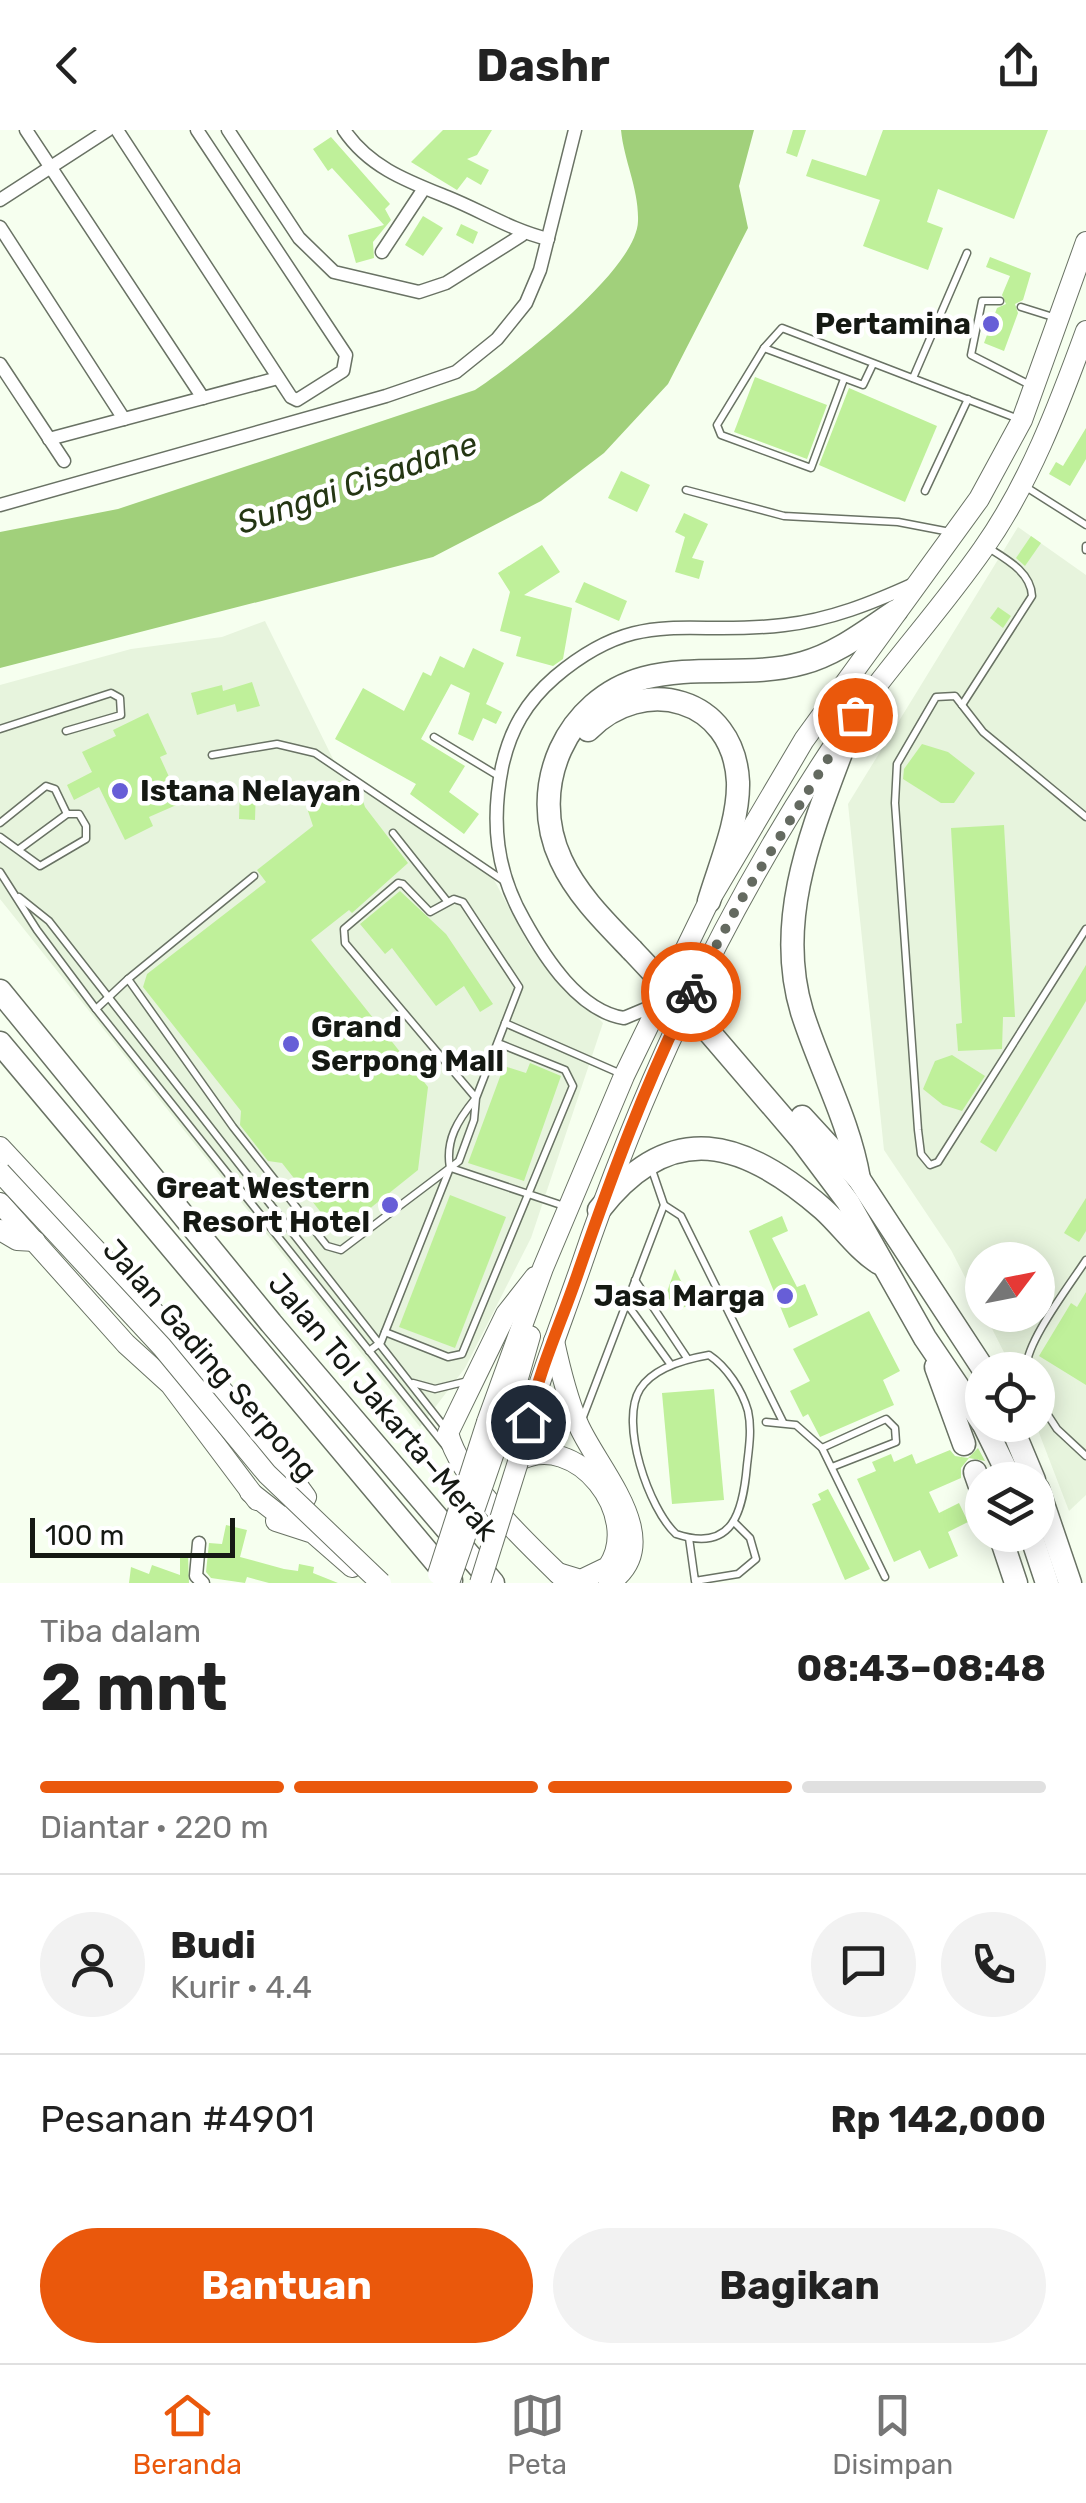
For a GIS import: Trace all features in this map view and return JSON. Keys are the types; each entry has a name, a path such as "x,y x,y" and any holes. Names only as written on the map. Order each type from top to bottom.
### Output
{"highway":[{"path":"896,611 809,662 782,669 644,678 608,693 574,723 552,774 552,836 570,877 859,1180 972,1352"},
{"path":"635,944 584,872 568,841 563,801 577,746 602,716 632,701 684,703 702,711 730,745 738,782 736,806 709,901"},
{"path":"855,715 808,848 791,917 791,956 800,1007 836,1095 859,1180"},
{"name":"Jalan Tol Jakarta–Merak","path":"0,991 271,1323 493,1583"},
{"path":"713,1027 824,1168 869,1234 882,1265 965,1397"},
{"name":"Jalan Tol Jakarta–Merak","path":"0,1044 444,1582"},
{"path":"599,1210 624,1177 686,1148 715,1147 747,1155 799,1189 882,1265"},
{"path":"925,1338 964,1444"},
{"path":"1055,1539 1070,1583"},
{"path":"1006,1552 1016,1583"},
{"path":"1037,1552 1045,1583"}],"main road":[{"path":"444,1582 500,1385 543,1268 624,1076 709,901 804,740 956,533 1022,420 1086,242"},
{"path":"444,1582 554,1341 599,1210 660,1054 697,980 855,715 986,546 1021,484 1064,392 1086,331"},
{"path":"0,1148 178,1338 270,1446 306,1497 297,1513 283,1518 250,1492"},
{"name":"Jalan Gading Serpong","path":"0,1172 162,1347 267,1474 381,1583"},
{"name":"Jalan Gading Serpong","path":"0,1203 126,1344 170,1384 273,1520 313,1533 370,1583"},
{"path":"0,1230 17,1240 35,1241"},
{"path":"518,1461 544,1452 574,1460 615,1513 620,1537 608,1567 580,1580 563,1578 506,1519 451,1443 475,1378 506,1314 543,1268"},
{"path":"480,1583 518,1461 518,1418 530,1341 525,1321"},
{"path":"554,1341 580,1428 634,1532 632,1556 621,1574 609,1583"}],"street":[{"path":"26,130 202,398"},
{"path":"0,200 108,130"},
{"path":"116,130 291,397 306,396 343,370 346,356 197,130"},
{"path":"228,130 298,238 334,272 419,292 446,283 522,235"},
{"path":"344,130 359,152 423,190 522,235 548,240"},
{"path":"0,505 386,396 456,372 515,320 540,270 575,130"},
{"path":"382,252 423,190"},
{"path":"0,227 124,419"},
{"path":"0,364 64,461"},
{"path":"49,439 278,378"},
{"path":"659,1003 624,1018 597,1009 551,961 504,881 495,825 500,777 506,748 526,706 542,688 601,642 625,632 810,622 860,607 920,580"},
{"path":"199,1543 200,1582"}],"lane":[{"path":"913,378 967,253"},
{"path":"1000,301 982,301 971,355 1035,388"},
{"path":"1021,307 1060,318"},
{"path":"844,379 813,467 721,435 716,425 764,348 782,328 1022,420"},
{"path":"764,348 864,384 874,364"},
{"path":"925,490 968,399"},
{"path":"1021,484 1086,525"},
{"path":"686,490 784,516 883,520 956,533"},
{"path":"962,704 1032,596 1030,583 1017,567 986,546"},
{"path":"0,729 110,693 120,698 125,711 121,715 66,732"},
{"path":"1086,817 983,732 955,696 936,696 897,764 894,802 918,1130 920,1154 930,1165 938,1162 1086,929"},
{"path":"434,737 500,777"},
{"path":"212,755 277,744 315,753 504,881"},
{"path":"0,822 46,786 55,788 68,814"},
{"path":"0,836 18,850 40,866 81,843 86,826 79,814 68,814 18,850"},
{"path":"393,833 447,901"},
{"path":"0,872 20,897 49,922 107,995 412,1382 451,1443"},
{"path":"96,1009 107,995 254,876"},
{"path":"128,979 233,1127 327,1246 342,1250 459,1161 474,1120 476,1098 520,987 462,902 447,901 430,912 408,888 398,883 344,929 343,936 476,1098"},
{"path":"20,897 37,930 96,1009 437,1440 451,1443"},
{"path":"504,1024 624,1076"},
{"path":"385,1332 448,1357 462,1354 572,1080 565,1070 497,1042"},
{"path":"369,1351 381,1342 450,1168 447,1152 459,1118 476,1098"},
{"path":"650,1164 664,1205 681,1216 783,1422"},
{"path":"450,1168 527,1190 571,1208"},
{"path":"580,1428 664,1205"},
{"path":"1030,1352 1086,1260"},
{"path":"635,1279 687,1358"},
{"path":"626,1303 671,1365"},
{"path":"709,1355 720,1362 748,1410 745,1495 735,1523 714,1537 689,1538 664,1522 650,1501 636,1451 640,1389 671,1365 709,1355"},
{"path":"412,1382 435,1389 453,1388 475,1378"},
{"path":"822,1448 886,1419 895,1428 896,1442 832,1466"},
{"path":"766,1422 796,1426 822,1448 886,1577"},
{"path":"1055,1427 1086,1456"},
{"path":"689,1538 694,1581 738,1574 756,1559 750,1538 735,1523"}],"shaded area":[{"path":"1018,527 1086,575 1086,1495 1069,1511 1055,1475 1055,1462 1050,1462 1043,1442 1055,1442 1055,1352 1004,1352 994,1332 1055,1332 1055,1242 965,1242 965,1277 884,1150 848,804"},
{"path":"265,621 335,763 492,876 530,947 603,1023 531,1238 465,1368 420,1427 0,899 0,685 131,649 222,637"}],"water":[{"name":"Sungai Cisadane","path":"621,130 754,130 739,186 748,228 668,384 604,453 541,501 433,557 0,668 0,532 118,509 475,390 544,338 597,289 632,241 638,209"}],"building":[{"path":"443,130 492,130 477,155 467,159 489,170 481,185 467,177 457,190 411,162"},
{"path":"793,130 806,130 797,157 786,153"},
{"path":"883,130 1048,130 1014,219 938,189 927,222 943,228 928,270 863,246 880,200 806,176 812,159 866,176"},
{"path":"331,137 390,204 385,209 391,220 373,242 374,258 356,263 348,235 384,225 332,168 328,171 313,149"},
{"path":"423,216 443,228 423,256 405,245"},
{"path":"461,224 478,232 473,244 456,235"},
{"path":"990,257 1031,273 1023,300 1015,304 1018,313 1004,351 984,343 997,308 1006,304 1002,295 1010,276 986,267"},
{"path":"755,377 827,405 807,459 734,432"},
{"path":"849,388 937,426 905,502 819,465"},
{"path":"1086,428 1086,459 1070,486 1049,474 1056,462 1063,466"},
{"path":"621,471 650,485 637,512 608,498"},
{"path":"684,513 708,524 692,558 704,561 699,579 675,572 685,537 675,532"},
{"path":"1031,536 1041,543 1025,566 1016,558"},
{"path":"542,545 560,572 524,595 572,608 563,659 553,666 516,656 521,637 500,631 510,592 498,573"},
{"path":"584,582 627,601 619,621 575,602"},
{"path":"998,607 1011,616 1003,628 990,618"},
{"path":"473,648 504,663 486,704 502,712 496,724 483,718 473,741 458,734 470,693 451,684 421,739 465,766 449,792 479,814 464,834 410,794 416,784 335,739 363,688 404,711 423,672 431,676 440,656 464,668"},
{"path":"252,682 260,706 237,712 235,704 197,715 191,693 222,685 223,691"},
{"path":"148,713 167,754 160,757 181,803 149,817 153,826 125,840 99,787 74,800 67,785 92,772 82,752 116,736 113,730"},
{"path":"922,744 948,752 975,773 954,803 941,803 903,779 904,769"},
{"name":"Grand Serpong Mall","path":"346,782 360,792 365,807 408,863 352,913 349,910 311,940 428,1087 418,1170 338,1234 282,1163 268,1161 240,1125 241,1111 143,987 147,974 266,882 257,870 313,826 308,811 310,797 320,786"},
{"path":"240,787 256,787 255,820 239,819"},
{"path":"1004,825 1015,1017 1003,1017 1002,1049 958,1051 956,1024 962,1023 951,828"},
{"path":"400,891 446,934 493,1004 480,1012 464,986 436,1006 392,948 385,954 360,924"},
{"path":"1086,965 1086,1001 996,1152 980,1142"},
{"path":"952,1055 985,1076 962,1111 943,1105 923,1089 935,1061"},
{"path":"530,1063 561,1076 524,1181 468,1163 504,1066 526,1073"},
{"path":"450,1195 506,1217 455,1348 399,1327"},
{"path":"1086,1198 1086,1231 1079,1242 1064,1233"},
{"path":"782,1216 788,1231 772,1238 797,1287 805,1284 818,1315 789,1328 749,1231"},
{"path":"675,1269 693,1305 677,1309 666,1295"},
{"path":"1086,1292 1086,1385 1055,1366 1055,1352 1041,1352 1071,1303 1077,1307"},
{"path":"869,1311 900,1371 883,1380 894,1405 820,1437 808,1414 803,1417 790,1391 810,1381 793,1349"},
{"path":"714,1389 724,1500 672,1504 662,1393"},
{"path":"978,1448 985,1461 969,1458 961,1468 961,1478 929,1492 939,1513 959,1503 965,1516 965,1524 948,1532 958,1556 929,1569 920,1550 894,1562 857,1479 876,1471 872,1462 891,1454 894,1462 912,1454 916,1464 950,1450 955,1456 968,1458"},
{"path":"828,1489 870,1569 845,1580 812,1504 821,1500 818,1494"},
{"path":"226,1525 247,1530 240,1557 298,1571 299,1564 314,1567 313,1573 338,1583 269,1583 247,1577 245,1583 211,1578 206,1572 209,1543 222,1544"},
{"path":"180,1553 188,1553 189,1583 129,1583 131,1567 149,1574 152,1565 180,1575"}],"way so far":[{"path":"691,992 741,900 855,715"}],"place":[{"name":"Pertamina","path":"991,324"},
{"name":"Istana Nelayan","path":"120,791"},
{"name":"Grand Serpong Mall","path":"291,1044"},
{"name":"Great Western Resort Hotel","path":"390,1205"},
{"name":"Jasa Marga","path":"785,1296"}],"route":[{"path":"528,1422 537,1380 599,1210 660,1054 691,992"}]}
